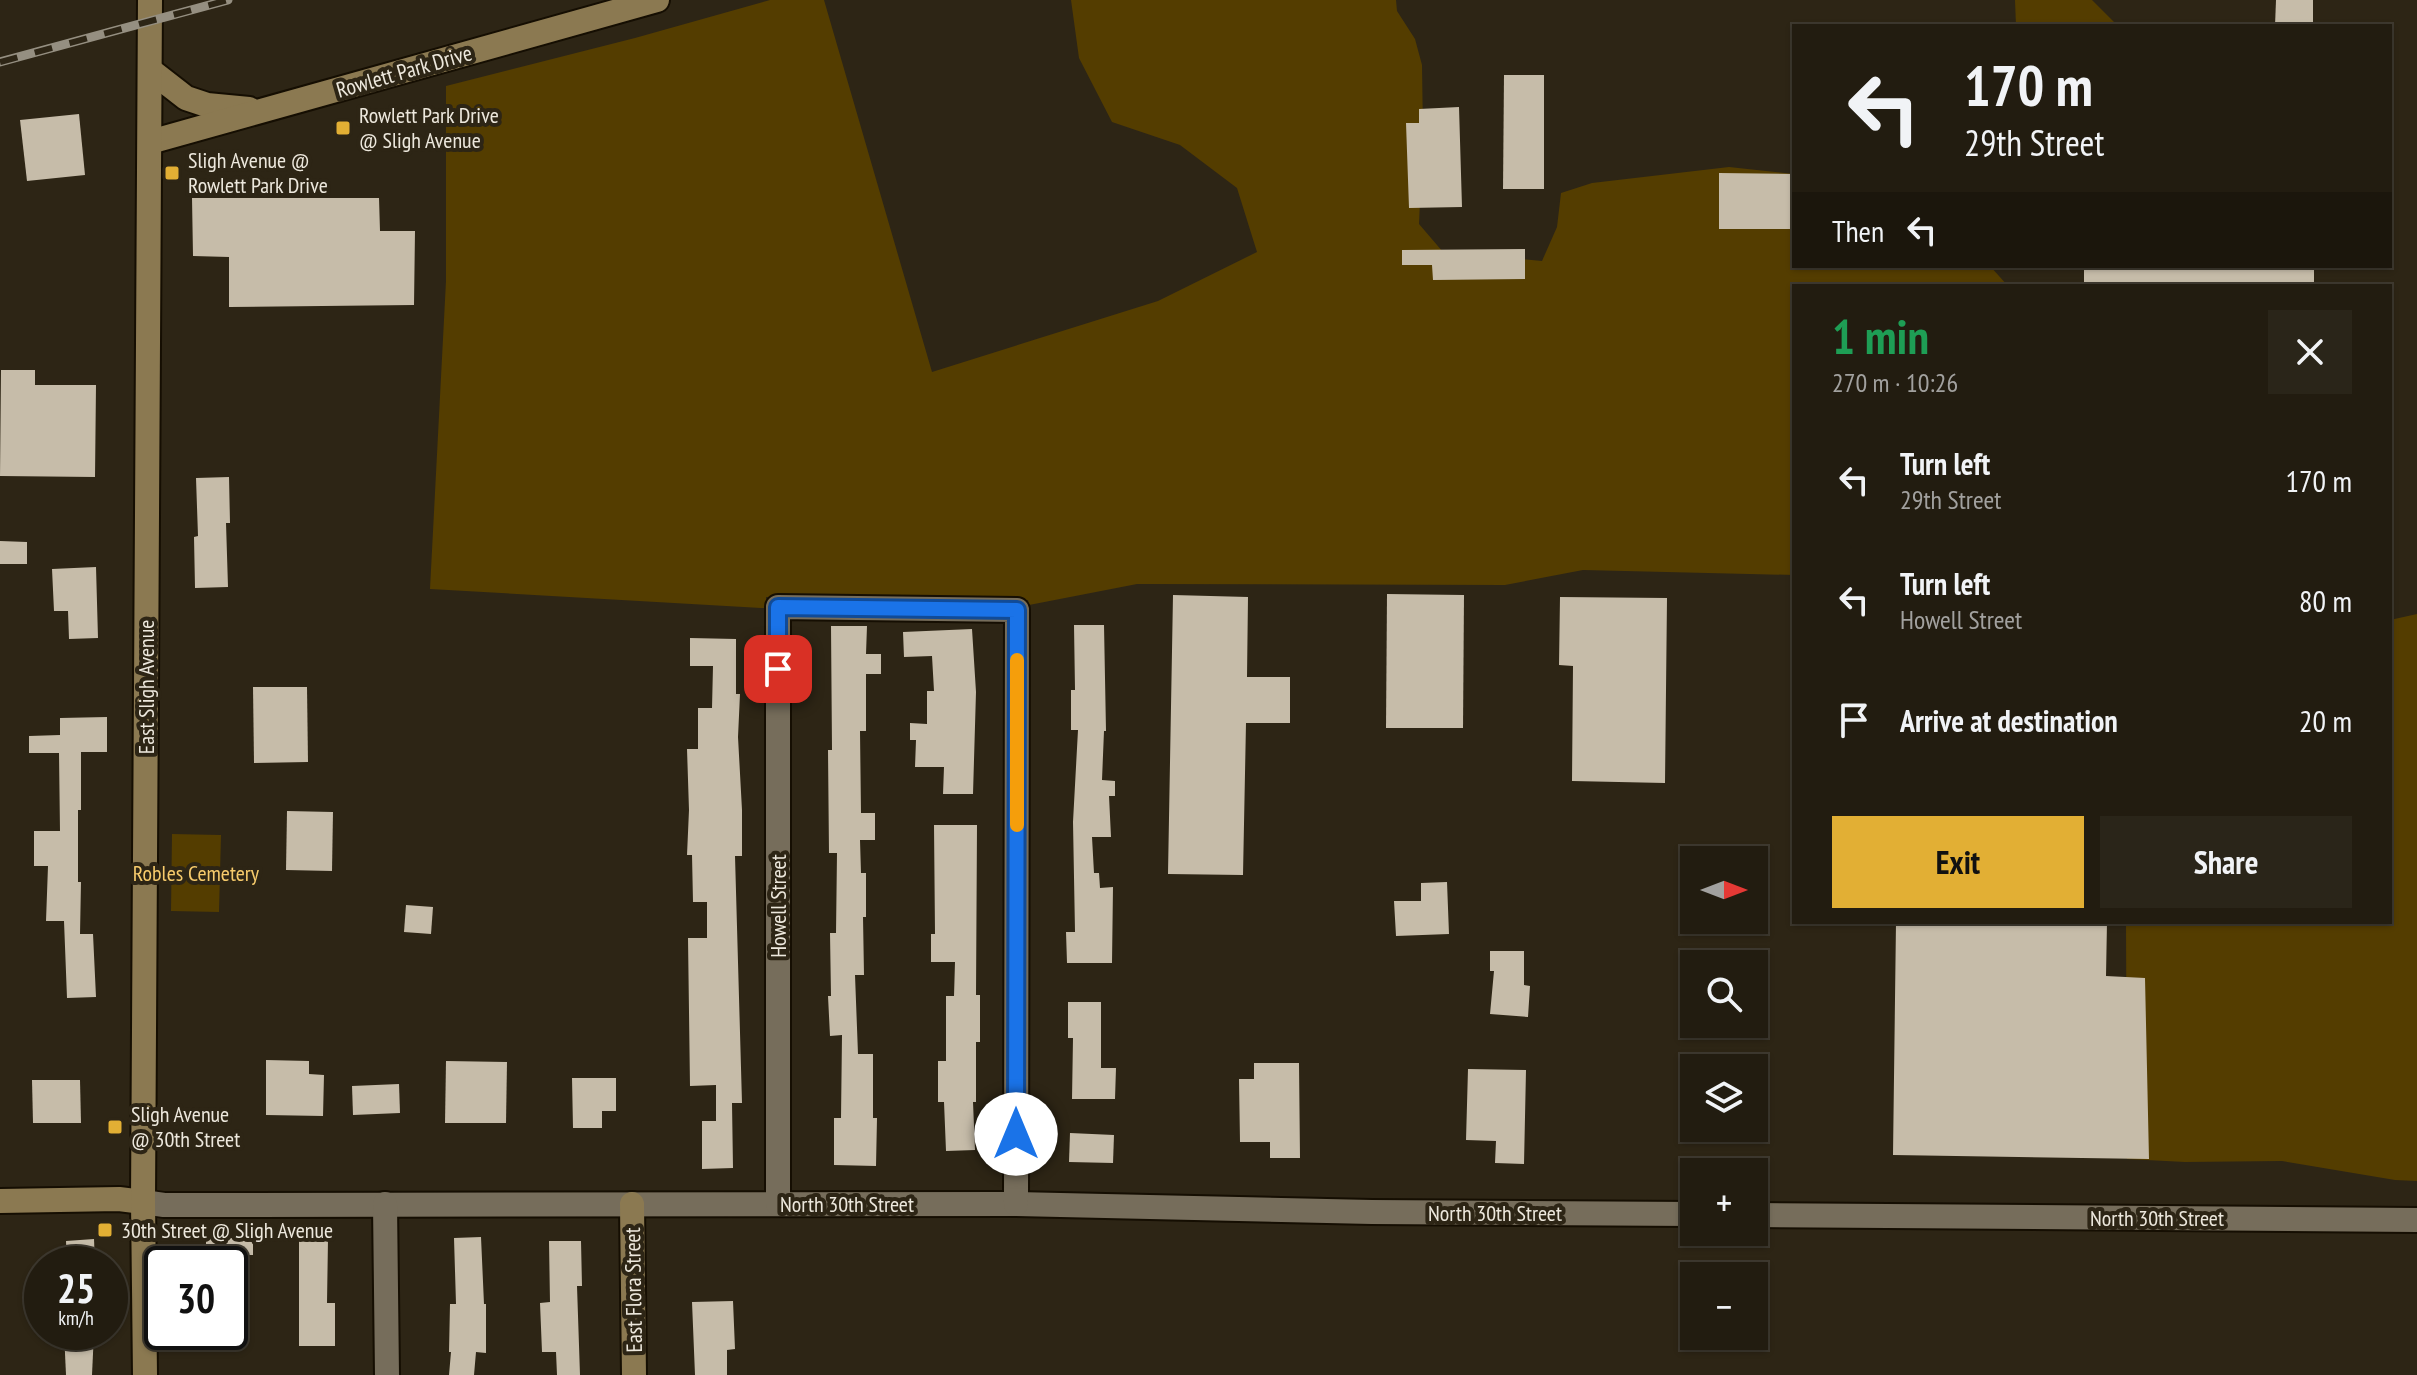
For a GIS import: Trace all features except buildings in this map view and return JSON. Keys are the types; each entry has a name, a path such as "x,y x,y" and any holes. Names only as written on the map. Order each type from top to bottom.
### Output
{"street":[{"name":"East Sligh Avenue","path":"145,1375 143,1202 150,0"},
{"name":"Rowlett Park Drive","path":"150,142 657,0"},
{"path":"150,70 186,98 207,105 264,110"},
{"name":"Howell Street","path":"778,1204 778,607 1017,610 1016,1204"},
{"name":"North 30th Street","path":"0,1201 119,1199 164,1205 1016,1204 1372,1212 1680,1214"},
{"path":"385,1204 387,1375"},
{"name":"East Flora Street","path":"632,1204 634,1375"},
{"name":"North 30th Street","path":"1768,1215 2417,1220"}],"green space":[{"path":"770,0 824,0 932,372 1158,301 1257,252 1237,188 1180,145 1112,122 1079,58 1071,0 1396,0 1397,11 1415,39 1422,65 1419,224 1443,252 1542,261 1557,227 1561,193 1592,183 1729,167 1792,174 1792,268 1992,268 2006,284 1792,284 1792,575 1583,570 1505,585 1137,584 1029,605 1028,600 766,597 766,608 430,589 446,281 446,86"},
{"path":"2015,0 2092,0 2116,24 2016,24"},
{"path":"2417,614 2417,1181 2282,1161 2127,1159 2126,924 2392,924 2392,620"},
{"name":"Robles Cemetery","path":"172,834 221,835 219,912 171,911"}],"railway":[{"path":"0,62 228,0"}],"slow traffic":[{"path":"1017,660 1017,825"}],"place":[{"name":"Rowlett Park Drive @ Sligh Avenue","path":"343,128"},
{"name":"Sligh Avenue @ Rowlett Park Drive","path":"172,173"},
{"name":"Sligh Avenue @ 30th Street","path":"115,1127"},
{"name":"30th Street @ Sligh Avenue","path":"105,1230"}],"route":[{"path":"778,669 778,607 1017,610 1016,1134"}]}
